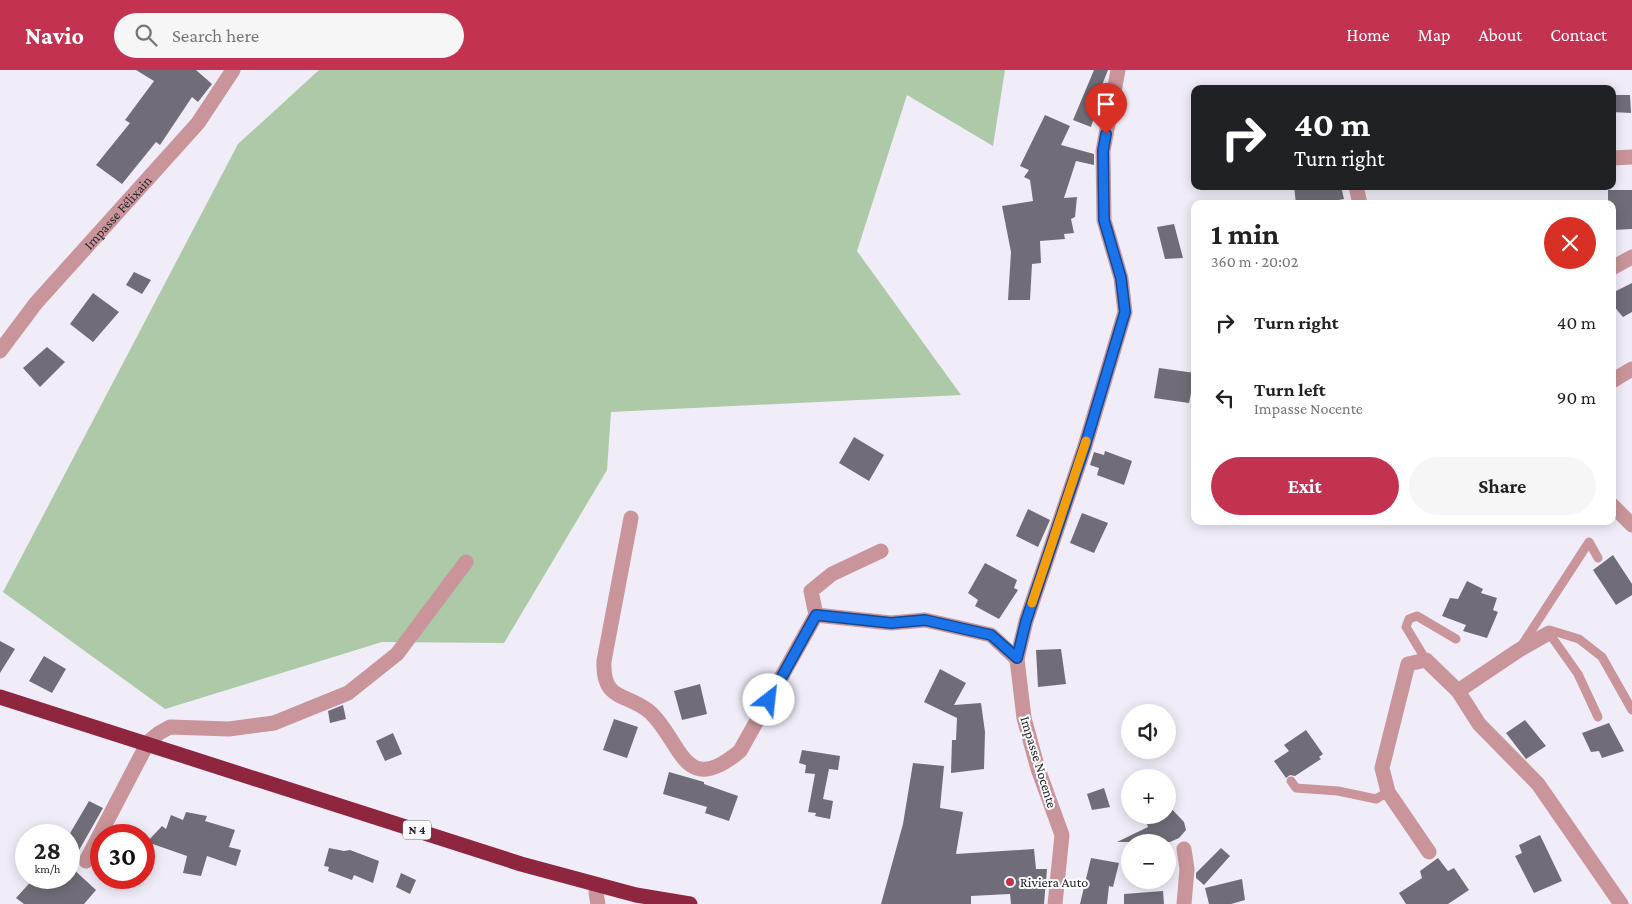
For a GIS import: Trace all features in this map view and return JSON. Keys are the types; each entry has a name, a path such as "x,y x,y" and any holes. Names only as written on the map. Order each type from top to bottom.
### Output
{"highway":[{"name":"N 4","path":"0,697 597,898 644,904"},
{"name":"N 4","path":"0,704 521,864 636,895 690,904"}],"street":[{"name":"Impasse Félixain","path":"0,352 36,303 198,123 233,70"},
{"name":"Impasse Nocente","path":"1055,904 1062,834 1038,769 1024,718 1017,658 1026,621 1088,437 1125,312 1121,278 1104,220 1103,151 1118,70"},
{"path":"1616,158 1632,157"},
{"path":"1616,266 1632,257"},
{"path":"1616,378 1632,368"},
{"path":"1616,509 1632,525"},
{"path":"631,518 603,676 609,689 650,712 676,750 692,765 708,769 723,765 740,751 816,615 811,590 832,574 881,551"},
{"path":"86,862 145,747 159,732 170,728 229,729 274,723 348,693 396,654 466,562"},
{"path":"816,615 891,623 925,620 972,630 991,635 1017,658"},
{"path":"1458,691 1519,650 1549,634"},
{"path":"1429,852 1388,792 1382,768 1400,688 1408,664 1426,660 1458,691 1479,724 1538,784 1622,904 1632,894"},
{"path":"1184,849 1187,869 1184,904"}],"lane":[{"path":"1519,650 1589,542 1598,558"},
{"path":"1426,660 1406,628 1409,619 1417,616 1456,639"},
{"path":"1598,717 1578,674 1549,634 1553,631 1579,639 1602,657 1632,710"},
{"path":"1291,781 1296,788 1338,791 1376,799 1388,792"}],"green space":[{"path":"319,70 1005,70 993,146 907,95 857,251 961,395 611,412 607,470 504,643 382,642 165,709 3,592 238,144"}],"building":[{"path":"136,70 196,70 212,84 198,102 192,97 160,145 156,142 122,184 96,165 130,123 125,120 154,81"},
{"path":"1094,70 1108,70 1098,95 1101,96 1091,127 1073,120"},
{"path":"1616,95 1630,95 1631,113 1616,112"},
{"path":"1045,115 1070,126 1061,145 1094,154 1094,165 1076,161 1064,198 1077,197 1075,217 1071,219 1074,233 1064,234 1065,239 1040,241 1041,263 1032,264 1030,300 1008,300 1011,252 1002,206 1033,201 1030,180 1024,177 1029,170 1020,166"},
{"path":"1294,190 1342,190 1344,199 1338,200 1296,200"},
{"path":"1608,190 1632,190 1632,229 1616,230 1616,200 1608,200"},
{"path":"1174,224 1183,258 1165,259 1157,227"},
{"path":"134,272 151,280 142,294 126,285"},
{"path":"1632,283 1632,312 1623,317 1616,309 1616,291"},
{"path":"93,293 119,312 93,342 70,324"},
{"path":"47,347 65,362 40,387 23,368"},
{"path":"1159,368 1191,372 1189,403 1154,398"},
{"path":"854,437 884,455 869,481 839,463"},
{"path":"1105,451 1132,461 1124,485 1097,475 1099,468 1090,465 1094,452 1104,455"},
{"path":"1028,509 1050,520 1038,547 1016,536"},
{"path":"1082,513 1108,523 1094,553 1070,543"},
{"path":"1613,555 1632,584 1632,595 1616,605 1593,570"},
{"path":"985,563 1017,580 1014,588 1018,590 999,619 975,606 978,600 968,593"},
{"path":"1467,581 1483,589 1481,593 1497,598 1493,610 1498,612 1487,638 1463,631 1466,625 1442,616 1450,598 1458,599"},
{"path":"0,641 15,649 0,673"},
{"path":"1061,649 1066,684 1038,687 1036,650"},
{"path":"44,656 66,669 52,693 29,681"},
{"path":"940,669 966,683 954,705 981,703 985,732 984,769 951,773 952,740 956,740 957,718 924,702"},
{"path":"700,684 707,714 682,720 674,691"},
{"path":"343,705 346,719 330,723 328,711"},
{"path":"614,719 638,727 627,758 603,750"},
{"path":"1525,720 1546,746 1526,759 1506,733"},
{"path":"1609,723 1624,751 1602,758 1599,751 1591,752 1582,733"},
{"path":"1306,730 1323,754 1319,757 1321,759 1295,776 1290,775 1286,778 1274,761 1289,751 1284,745"},
{"path":"393,733 402,754 385,761 376,741"},
{"path":"802,750 840,756 838,770 829,769 823,799 833,801 830,819 815,816 816,813 808,812 815,774 805,773 806,765 799,763"},
{"path":"913,763 944,766 940,808 963,812 956,854 1034,849 1036,869 1047,869 1044,904 1011,904 1010,894 971,896 971,904 881,904 903,824"},
{"path":"669,772 704,782 704,784 738,796 729,821 705,813 707,807 663,794"},
{"path":"1104,788 1110,807 1092,810 1087,794"},
{"path":"89,801 103,808 94,824 90,824 90,831 80,848 80,824 75,824"},
{"path":"186,812 207,816 205,821 235,830 229,847 241,850 236,866 207,856 201,876 183,873 187,856 155,845 155,833 162,826 166,829 171,815 183,820"},
{"path":"1176,814 1184,822 1186,830 1176,839 1176,834 1134,834 1148,827 1147,824 1176,824"},
{"path":"1540,835 1562,881 1534,893 1515,856 1522,853 1519,845"},
{"path":"329,848 344,851 350,850 379,861 373,883 354,875 352,880 328,871 329,867 324,866"},
{"path":"1221,848 1230,856 1204,885 1196,878 1196,873"},
{"path":"1091,858 1119,863 1113,887 1109,886 1107,904 1080,904"},
{"path":"1438,858 1448,871 1454,868 1469,890 1448,904 1406,904 1399,893 1422,878 1420,871"},
{"path":"401,873 416,880 410,894 396,887"},
{"path":"80,875 90,884 90,889 96,890 84,904 24,904 16,898 24,889 80,889"},
{"path":"1242,879 1245,900 1231,904 1209,904 1205,888"},
{"path":"1163,891 1164,904 1124,904 1124,894"}],"slow traffic":[{"path":"1032,603 1086,441"}],"place":[{"name":"Riviera Auto","path":"1010,882"}],"route":[{"path":"769,700 816,615 891,623 925,620 991,635 1017,658 1026,621 1085,446 1125,312 1121,278 1104,220 1103,151 1106,134"}]}
